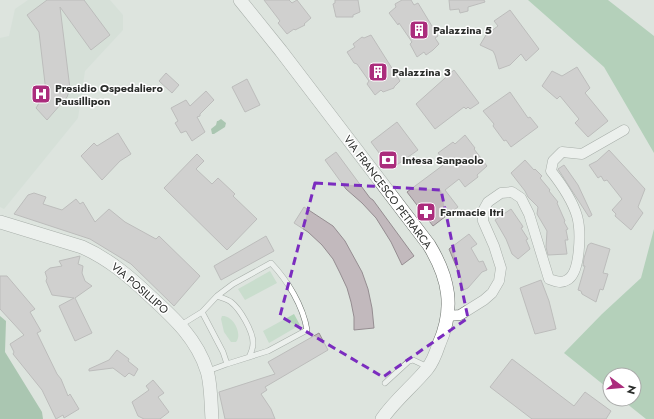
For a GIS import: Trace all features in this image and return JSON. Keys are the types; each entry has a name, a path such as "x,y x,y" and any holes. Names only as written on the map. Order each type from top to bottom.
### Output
{"street":[{"name":"VIA FRANCESCO PETRARCA","path":"240,0 281,51 429,245 444,276 448,303 448,316 445,330 428,367 419,379 395,402 382,419"},
{"path":"448,316 460,315 484,300 492,293 499,281 501,268 494,246 483,221 483,211 488,202 501,193 512,192 521,198 529,214 549,280 558,282 568,280 575,271 580,243 577,217 567,192 552,171 553,161 562,152 582,154 624,130"},
{"name":"VIA POSILLIPO","path":"0,222 82,247 106,259 130,277 181,325 194,342 207,372 212,419"}],"lane":[{"path":"181,325 202,312 217,296 253,272 271,263 280,272 298,303 305,317 307,330 268,351 207,372"},
{"path":"217,296 233,303 250,329 253,342 249,357"},
{"path":"202,312 223,352 227,364"},
{"path":"385,383 409,361 413,360 428,367"}],"highlighted area":[{"path":"315,183 441,190 468,318 383,377 280,316"}],"shaded area":[{"name":"Presidio Ospedaliero Pausillipon","path":"28,0 110,0 123,15 123,30 85,71 78,118 4,209 0,207 0,38 9,36 15,9"},
{"path":"528,0 608,0 654,36 654,153 604,67"},
{"path":"221,119 226,123 225,127 212,134 211,129 216,125 217,121"},
{"path":"654,229 654,419 646,419 631,407 642,407 642,367 602,367 602,384 564,353 602,314 641,278"},
{"path":"270,271 277,283 245,300 238,289"},
{"path":"294,314 300,325 269,343 263,331"},
{"path":"0,316 6,321 5,352 42,412 43,419 0,419"},
{"path":"222,316 230,319 236,326 238,330 238,339 236,342 231,342 224,332 221,319"}],"building":[{"path":"47,0 84,0 110,35 91,50 60,7 70,89 67,97 47,120 36,108 46,92 39,32 27,15"},
{"path":"264,0 289,0 292,3 297,0 311,18 304,24 305,25 295,30 294,29 287,34 278,23 280,21"},
{"path":"335,0 358,0 360,12 353,15 353,17 336,17 333,4 335,3"},
{"name":"Palazzina 5","path":"402,0 411,0 414,5 418,3 438,36 435,38 439,44 426,55 424,52 417,57 410,44 412,42 399,23 398,25 389,13 396,7 395,4"},
{"path":"449,0 484,0 485,2 468,7 468,11 460,13 459,9 450,10"},
{"path":"510,10 539,49 526,61 521,54 510,65 499,69 493,51 480,45 486,35 498,26 494,21"},
{"name":"Palazzina 3","path":"371,35 400,81 394,88 383,92 381,90 375,95 367,84 369,81 347,52 355,47 353,44 362,37 364,38"},
{"path":"577,67 590,88 585,93 608,121 588,137 575,123 579,119 560,96 557,99 542,86 552,71 562,76"},
{"path":"454,70 479,103 470,109 468,107 466,109 464,107 435,129 416,104"},
{"path":"166,73 179,85 172,93 159,81"},
{"path":"247,79 260,105 245,112 232,87"},
{"path":"206,91 214,100 200,114 200,116 197,117 205,132 192,141 186,131 181,133 175,123 178,121 171,108 186,100 190,106"},
{"path":"510,92 528,118 530,117 538,127 511,147 506,140 504,141 493,126 494,124 483,111"},
{"path":"397,122 418,150 391,169 371,142"},
{"path":"118,133 131,154 120,161 102,180 81,156 94,143 97,146"},
{"path":"465,135 487,166 477,175 478,177 465,187 459,179 445,190 458,207 433,226 407,192 446,163 438,153 453,142 455,144"},
{"path":"609,150 645,189 638,207 643,213 631,230 615,216 616,214 612,210 622,199 607,180 604,181 601,176 598,178 589,165 597,161"},
{"path":"336,152 414,256 402,265 391,242 376,218 346,189 325,160"},
{"path":"197,154 204,161 196,169 212,184 218,178 235,194 233,196 257,219 227,250 164,188"},
{"path":"525,160 542,176 540,178 558,202 557,203 565,221 564,222 568,229 566,230 568,240 565,240 567,254 548,255 546,247 547,231 537,214 538,207 528,197 511,173"},
{"path":"564,165 578,185 592,215 589,217 558,169"},
{"path":"34,193 46,197 43,204 62,210 76,199 80,204 83,202 95,222 109,209 125,222 156,239 159,236 200,276 174,306 131,264 90,239 14,214 28,195"},
{"path":"304,207 333,226 345,241 362,272 368,289 374,328 354,330 354,317 347,288 333,259 322,245 308,232 294,223"},
{"path":"511,209 523,227 521,228 528,239 526,240 530,249 518,259 512,254 506,239 495,220"},
{"path":"469,234 477,244 471,248 479,262 483,261 487,270 482,272 468,288 461,291 461,278 449,249"},
{"path":"266,236 274,251 221,280 214,266"},
{"path":"591,243 610,249 603,273 608,274 603,290 600,289 596,302 578,290 585,266 583,266 584,258 588,245"},
{"path":"80,256 78,264 83,266 82,273 85,281 92,286 75,298 92,333 75,341 59,306 74,298 52,295 46,281 47,278 45,272 50,268 62,266 59,261"},
{"path":"0,276 7,276 35,309 30,312 41,331 37,333 57,374 61,379 68,396 70,394 79,409 64,418 63,415 56,419 42,390 13,354 14,352 10,344 24,335 0,309"},
{"path":"541,280 549,301 556,329 535,334 520,288"},
{"path":"319,333 328,350 265,387 267,390 261,394 271,409 275,419 225,419 219,392 275,374 268,362"},
{"path":"117,350 129,359 128,361 138,369 134,376 129,373 125,377 113,368 89,371 89,369 109,360"},
{"path":"512,359 574,406 585,392 602,404 602,407 606,407 611,411 606,419 532,419 490,387"},
{"path":"153,380 164,393 158,397 169,412 160,419 144,419 138,416 132,402 149,390 146,386"}],"place":[{"name":"Palazzina 5","path":"419,30"},
{"name":"Palazzina 3","path":"378,72"},
{"name":"Presidio Ospedaliero Pausillipon","path":"41,94"},
{"name":"Intesa Sanpaolo","path":"388,160"},
{"name":"Farmacie Itri","path":"426,212"}]}
